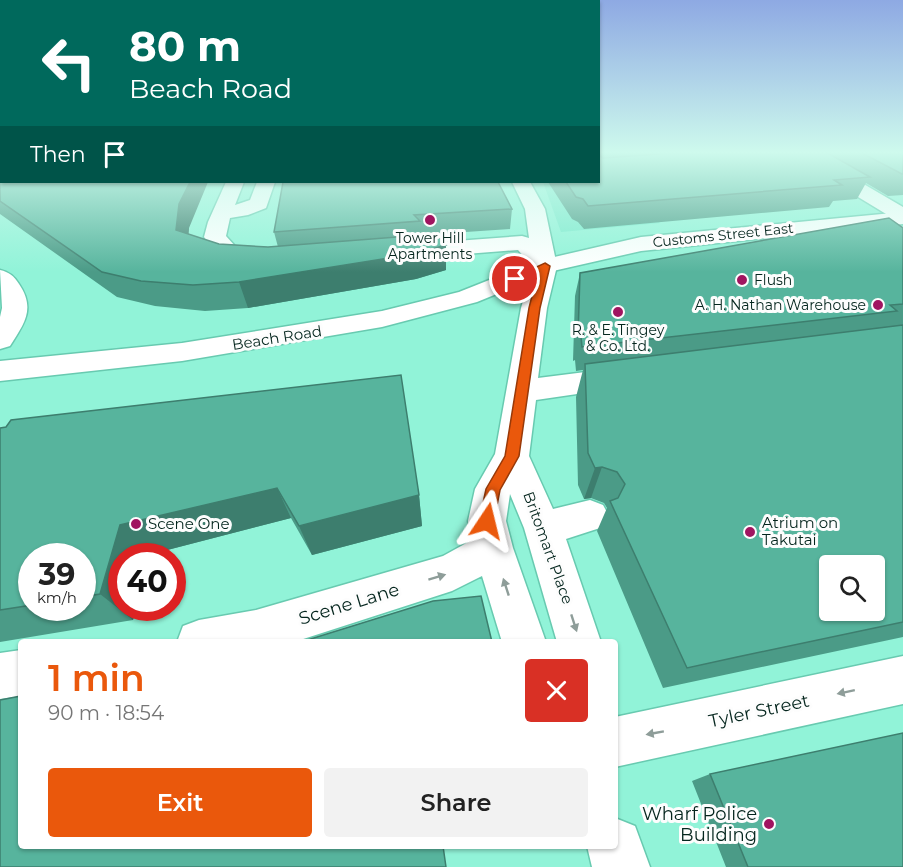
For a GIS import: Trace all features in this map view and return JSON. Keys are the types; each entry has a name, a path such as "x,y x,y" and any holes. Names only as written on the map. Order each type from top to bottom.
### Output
{"street":[{"path":"231,191 215,237 227,251 255,261 283,261"},
{"path":"223,212 248,210 259,204 263,191"},
{"path":"523,639 493,548 487,521 489,504 497,480 512,456 534,308 545,266 535,209 526,191"},
{"path":"861,191 903,217"},
{"name":"Customs Street East","path":"545,266 619,248 666,240 903,217"},
{"path":"375,254 522,243 528,246 545,266"},
{"name":"Beach Road","path":"0,371 182,352 382,319 468,297 545,266"},
{"path":"0,277 16,303 14,320 0,340"},
{"path":"522,391 650,374"},
{"name":"Britomart Place","path":"512,456 543,528 578,639"},
{"path":"543,528 590,516"},
{"name":"Scene Lane","path":"216,639 255,632 452,572 493,548"},
{"path":"0,676 18,673"},
{"name":"Tyler Street","path":"618,741 903,680"},
{"path":"616,849 621,867"}],"shaded area":[{"path":"546,191 631,191 660,223 561,232"}],"building":[{"path":"0,191 185,191 179,204 176,230 219,244 268,247 436,234 446,245 414,254 239,282 193,285 141,281 102,272 0,201"},
{"path":"281,191 503,191 512,209 414,215 420,221 274,232"},
{"path":"572,191 764,191 588,206 583,199 576,197"},
{"path":"889,218 903,228 903,304 890,305 897,311 582,347 581,337 578,337 580,273"},
{"name":"Atrium on Takutai","path":"903,325 903,622 687,668 610,501 618,498 625,484 617,472 602,467 595,468 588,453 585,364"},
{"name":"Scene One","path":"401,375 419,495 299,526 277,488 120,525 115,543 108,543 108,566 100,594 96,595 96,543 18,543 18,607 0,610 0,428 6,427 11,420"},
{"path":"481,596 491,639 311,639 433,601"},
{"path":"18,697 18,849 443,849 446,867 0,867 0,700"},
{"path":"903,733 903,867 748,867 710,774"}],"place":[{"name":"Tower Hill Apartments","path":"430,220"},
{"name":"Flush","path":"742,280"},
{"name":"A. H. Nathan Warehouse","path":"878,305"},
{"name":"R. & E. Tingey & Co. Ltd.","path":"618,312"},
{"name":"Scene One","path":"136,524"},
{"name":"Atrium on Takutai","path":"750,532"},
{"name":"Wharf Police Building","path":"769,824"}],"route":[{"path":"487,521 493,489 512,456 534,308 545,266 515,279"}]}
